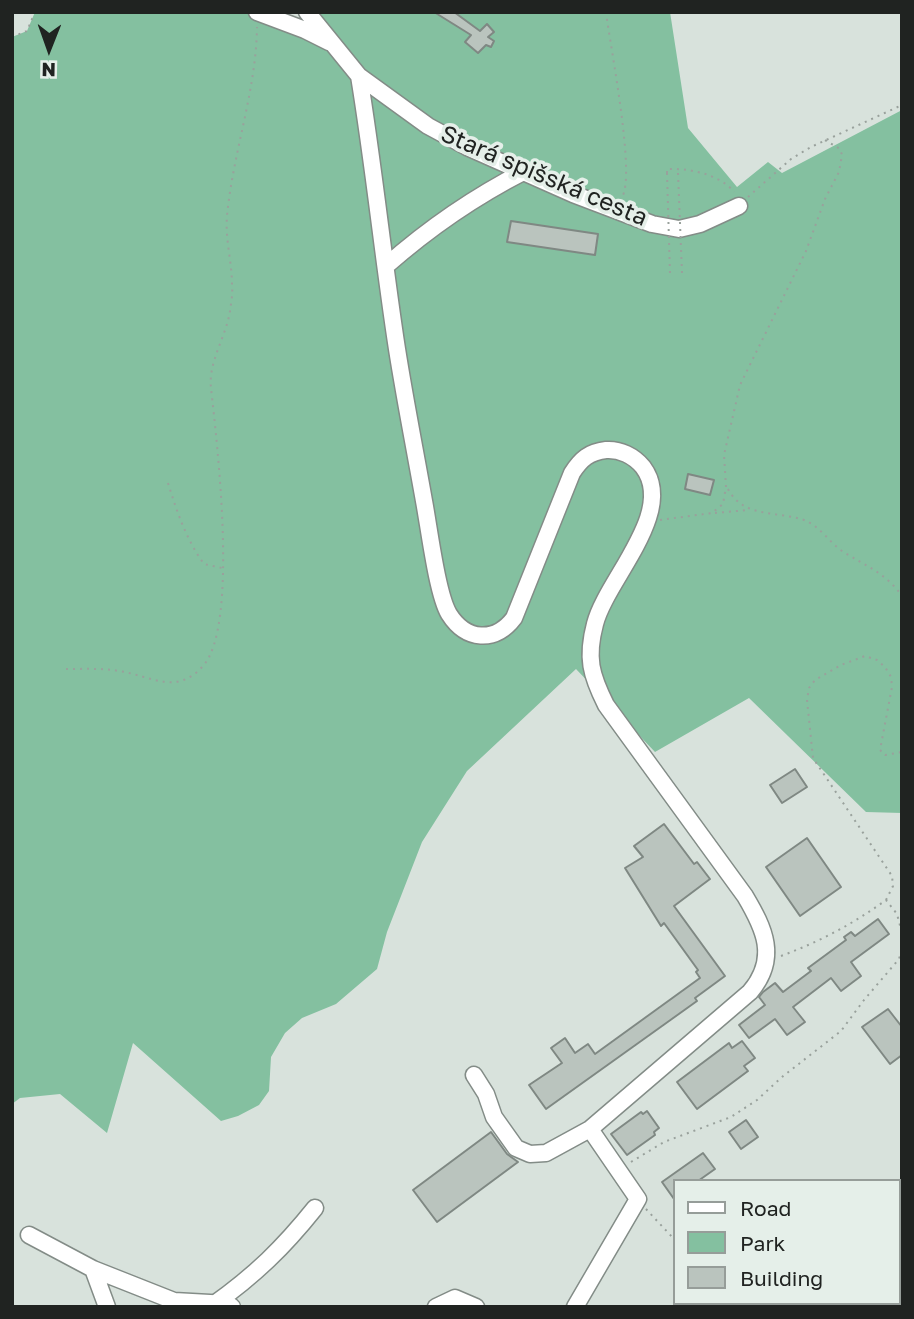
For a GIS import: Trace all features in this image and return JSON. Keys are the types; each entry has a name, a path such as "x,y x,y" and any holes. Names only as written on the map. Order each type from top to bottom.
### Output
{"street":[{"path":"257,12 332,43"},
{"name":"Stará spišská cesta","path":"307,12 359,76 428,126 467,147 573,194 652,224 679,229 700,224 738,206"},
{"path":"359,76 397,350 433,548 449,614 472,634 495,635 506,629 514,618 572,473 580,461 592,452 610,450 626,453 638,461 647,472 652,489 650,510 642,533 595,620 589,658 591,671 606,705 745,896 762,926 766,957 760,977 750,992 590,1129 546,1153 530,1154 516,1148 494,1116 486,1094 474,1075"},
{"path":"386,266 451,213 525,171"},
{"path":"575,1307 638,1199 590,1129"},
{"path":"212,1306 244,1283 284,1246 315,1208"},
{"path":"29,1235 93,1269 174,1301 212,1306 228,1304 232,1307"},
{"path":"93,1269 107,1307"},
{"path":"436,1307 455,1298 476,1307"}],"path":[{"path":"12,37 27,31 35,12"},
{"path":"66,669 121,671 159,682 175,683 192,677 206,663 219,627 224,587 212,369 229,318 233,287 226,218 257,57 257,12"},
{"path":"606,12 626,158 627,185 625,194 612,208"},
{"path":"738,206 791,159 825,140 902,105"},
{"path":"712,513 723,504 726,487 724,456 740,386 806,251 825,199 839,172 842,155 840,149 825,140"},
{"path":"670,274 667,169 678,169 724,181 737,195 738,206"},
{"path":"678,169 682,273"},
{"path":"168,483 193,549 204,564 223,568"},
{"path":"726,487 733,500 749,510"},
{"path":"660,520 749,510 806,521 824,533 840,550 867,564 890,581 902,596"},
{"path":"766,957 779,957 820,940 857,920 886,900 892,886 892,876 813,758 807,700 809,688 815,680 852,660 865,656 877,660 891,677 892,687 880,750 885,755 902,752"},
{"path":"886,900 897,914 902,933"},
{"path":"619,1171 664,1142 731,1117 757,1100 841,1031 899,959 902,949"},
{"path":"638,1199 673,1238"}],"green space":[{"path":"35,12 257,12 305,30 306,12 670,12 688,128 737,187 768,162 782,173 902,110 902,813 866,812 749,698 655,752 576,669 467,771 422,842 387,932 377,969 336,1004 302,1018 285,1033 271,1057 269,1091 259,1105 221,1121 133,1043 107,1133 60,1094 20,1098 12,1104 12,37 27,31"}],"building":[{"path":"434,12 454,12 480,31 487,24 494,32 488,37 494,41 491,47 486,45 478,53 465,42 471,35"},
{"path":"511,221 598,234 595,255 507,242"},
{"path":"688,474 714,480 710,495 685,489"},
{"path":"795,769 807,787 782,803 770,785"},
{"path":"664,824 694,864 697,862 710,879 674,906 725,976 695,998 697,1001 546,1109 529,1085 562,1063 551,1048 565,1038 575,1053 588,1044 595,1054 700,978 696,972 698,970 664,923 661,926 625,868 643,857 634,846"},
{"path":"807,838 841,887 800,916 766,867"},
{"path":"878,919 889,934 851,962 861,976 841,991 831,978 793,1007 805,1022 787,1035 775,1019 749,1038 739,1025 765,1005 759,997 763,992 775,983 783,992 811,971 808,968 846,940 844,937 851,932 855,936"},
{"path":"888,1009 902,1027 902,1055 890,1064 862,1027"},
{"path":"742,1041 755,1058 744,1066 748,1071 697,1109 677,1082 729,1043 732,1048"},
{"path":"647,1111 659,1128 654,1132 655,1135 627,1155 611,1134 641,1112 643,1114"},
{"path":"746,1120 758,1137 741,1149 729,1132"},
{"path":"491,1132 507,1154 518,1162 437,1222 413,1190"},
{"path":"703,1153 715,1169 701,1179 673,1179 673,1198 662,1182"}]}
